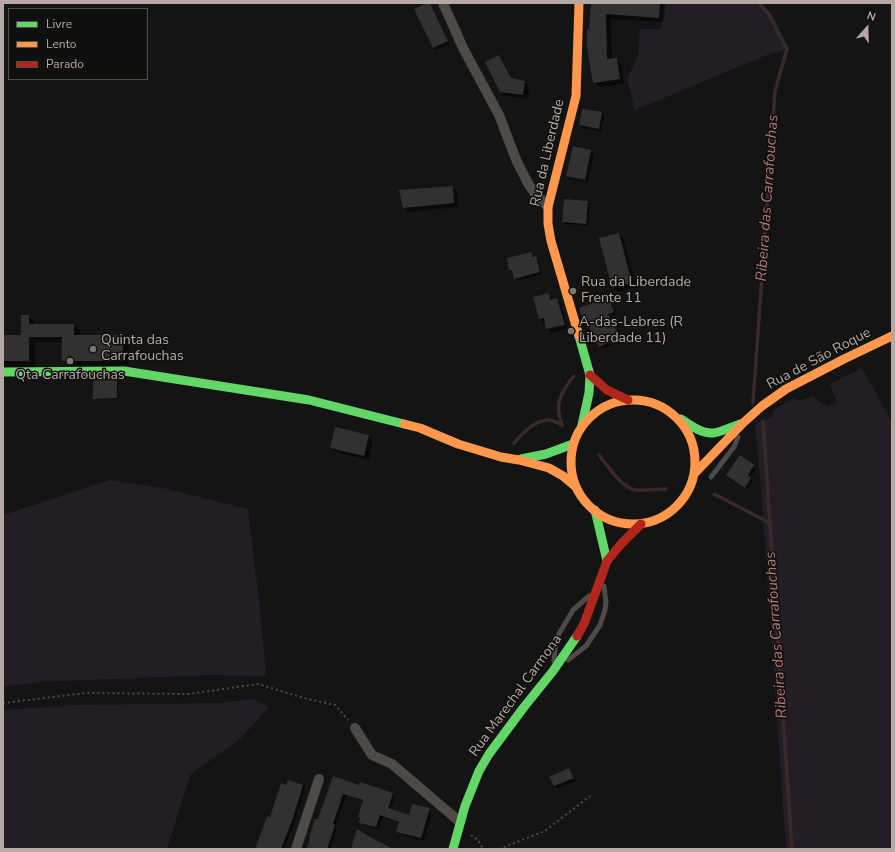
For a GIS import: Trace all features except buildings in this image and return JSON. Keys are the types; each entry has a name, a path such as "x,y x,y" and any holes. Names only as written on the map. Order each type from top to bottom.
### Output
{"main road":[{"name":"Rua da Liberdade","path":"580,3 576,96 548,207 548,224 551,241 590,375 589,392 582,425"},
{"name":"Rua de São Roque","path":"695,473 743,423 762,406 786,390 844,359 892,336"},
{"path":"3,372 124,372 309,400 420,428 458,444 501,457 549,468 576,487 587,503 602,516 622,523 641,524 660,518 676,508 688,492 695,473 696,453 690,434 677,417 660,405 639,399 617,401 598,410 582,425 573,444 571,466 576,487"},
{"path":"590,375 602,387 614,395 628,400"},
{"name":"Rua de São Roque","path":"677,417 692,426 709,433 721,431 743,423"},
{"path":"519,460 546,454 573,444"},
{"path":"595,510 607,561"},
{"name":"Rua Marechal Carmona","path":"453,849 465,806 479,771 489,754 519,713 553,671 584,624 607,561 620,544 641,524"}],"street":[{"path":"443,3 498,115 517,162 529,185 548,207"},
{"path":"355,728 372,755 392,764 460,825"},
{"path":"296,849 319,779"}],"lane":[{"path":"711,477 734,447 743,423"},
{"path":"553,671 586,646 600,625 606,602 602,575"},
{"path":"553,671 556,639 573,610 597,589"}],"path":[{"path":"3,703 86,693 189,694 258,684 304,698 335,705 355,728"},
{"path":"499,849 545,831 590,796"},
{"path":"460,825 478,840 484,849"}],"shaded area":[{"path":"663,3 759,3 769,14 787,49 767,55 635,110 627,79 638,56 640,29 661,29"},
{"path":"862,368 892,422 892,849 786,849 762,501 755,426 760,421 772,417 772,412 793,398 798,401 813,397 827,407 837,402 830,384"},
{"path":"110,480 168,489 248,509 260,609 266,676 211,675 38,682 3,687 3,516"},
{"path":"253,699 269,707 241,738 190,775 167,849 3,849 3,710 77,705 219,703"}],"waterway":[{"name":"Ribeira das Carrafouchas","path":"753,403 775,91 787,49 769,14 759,3"},
{"path":"562,425 558,408 560,398 574,376"},
{"path":"514,443 530,427 539,422 550,420 562,425"},
{"name":"Ribeira das Carrafouchas","path":"763,421 792,849"},
{"path":"599,455 619,480 630,488 635,490 666,489"},
{"path":"714,494 770,523"}],"traffic: fast":[{"path":"579,336 590,375 589,393 582,425"},
{"path":"3,372 124,371 309,400 404,424"},
{"path":"681,419 696,429 709,433 720,432 740,424"},
{"path":"521,459 546,454 573,444"},
{"path":"595,510 607,561"},
{"path":"453,849 465,806 479,771 489,754 553,671 577,636"}],"traffic: slow":[{"path":"579,3 576,96 548,207 548,224 551,241 579,336"},
{"path":"695,473 743,423 762,406 786,389 892,336"},
{"path":"633,400 645,401 657,405 668,410 677,418 685,427 690,438 694,450 695,462 694,474 690,486 685,497 677,506 668,514 657,519 645,523 633,524 621,523 609,519 598,514 589,506 581,497 576,486 572,474 571,462 572,450 576,438 581,427 589,418 598,410 609,405 621,401 633,400"},
{"path":"404,424 420,428 458,444 501,457 549,468 563,476 576,487"}],"traffic: jam":[{"path":"590,375 607,390 628,400"},
{"path":"577,636 584,624 607,561 641,524"}],"place":[{"name":"Rua da Liberdade Frente 11","path":"573,291"},
{"name":"A-das-Lebres (R Liberdade 11)","path":"571,331"},
{"name":"Quinta das Carrafouchas","path":"93,349"},
{"name":"Qta Carrafouchas","path":"70,361"}]}
